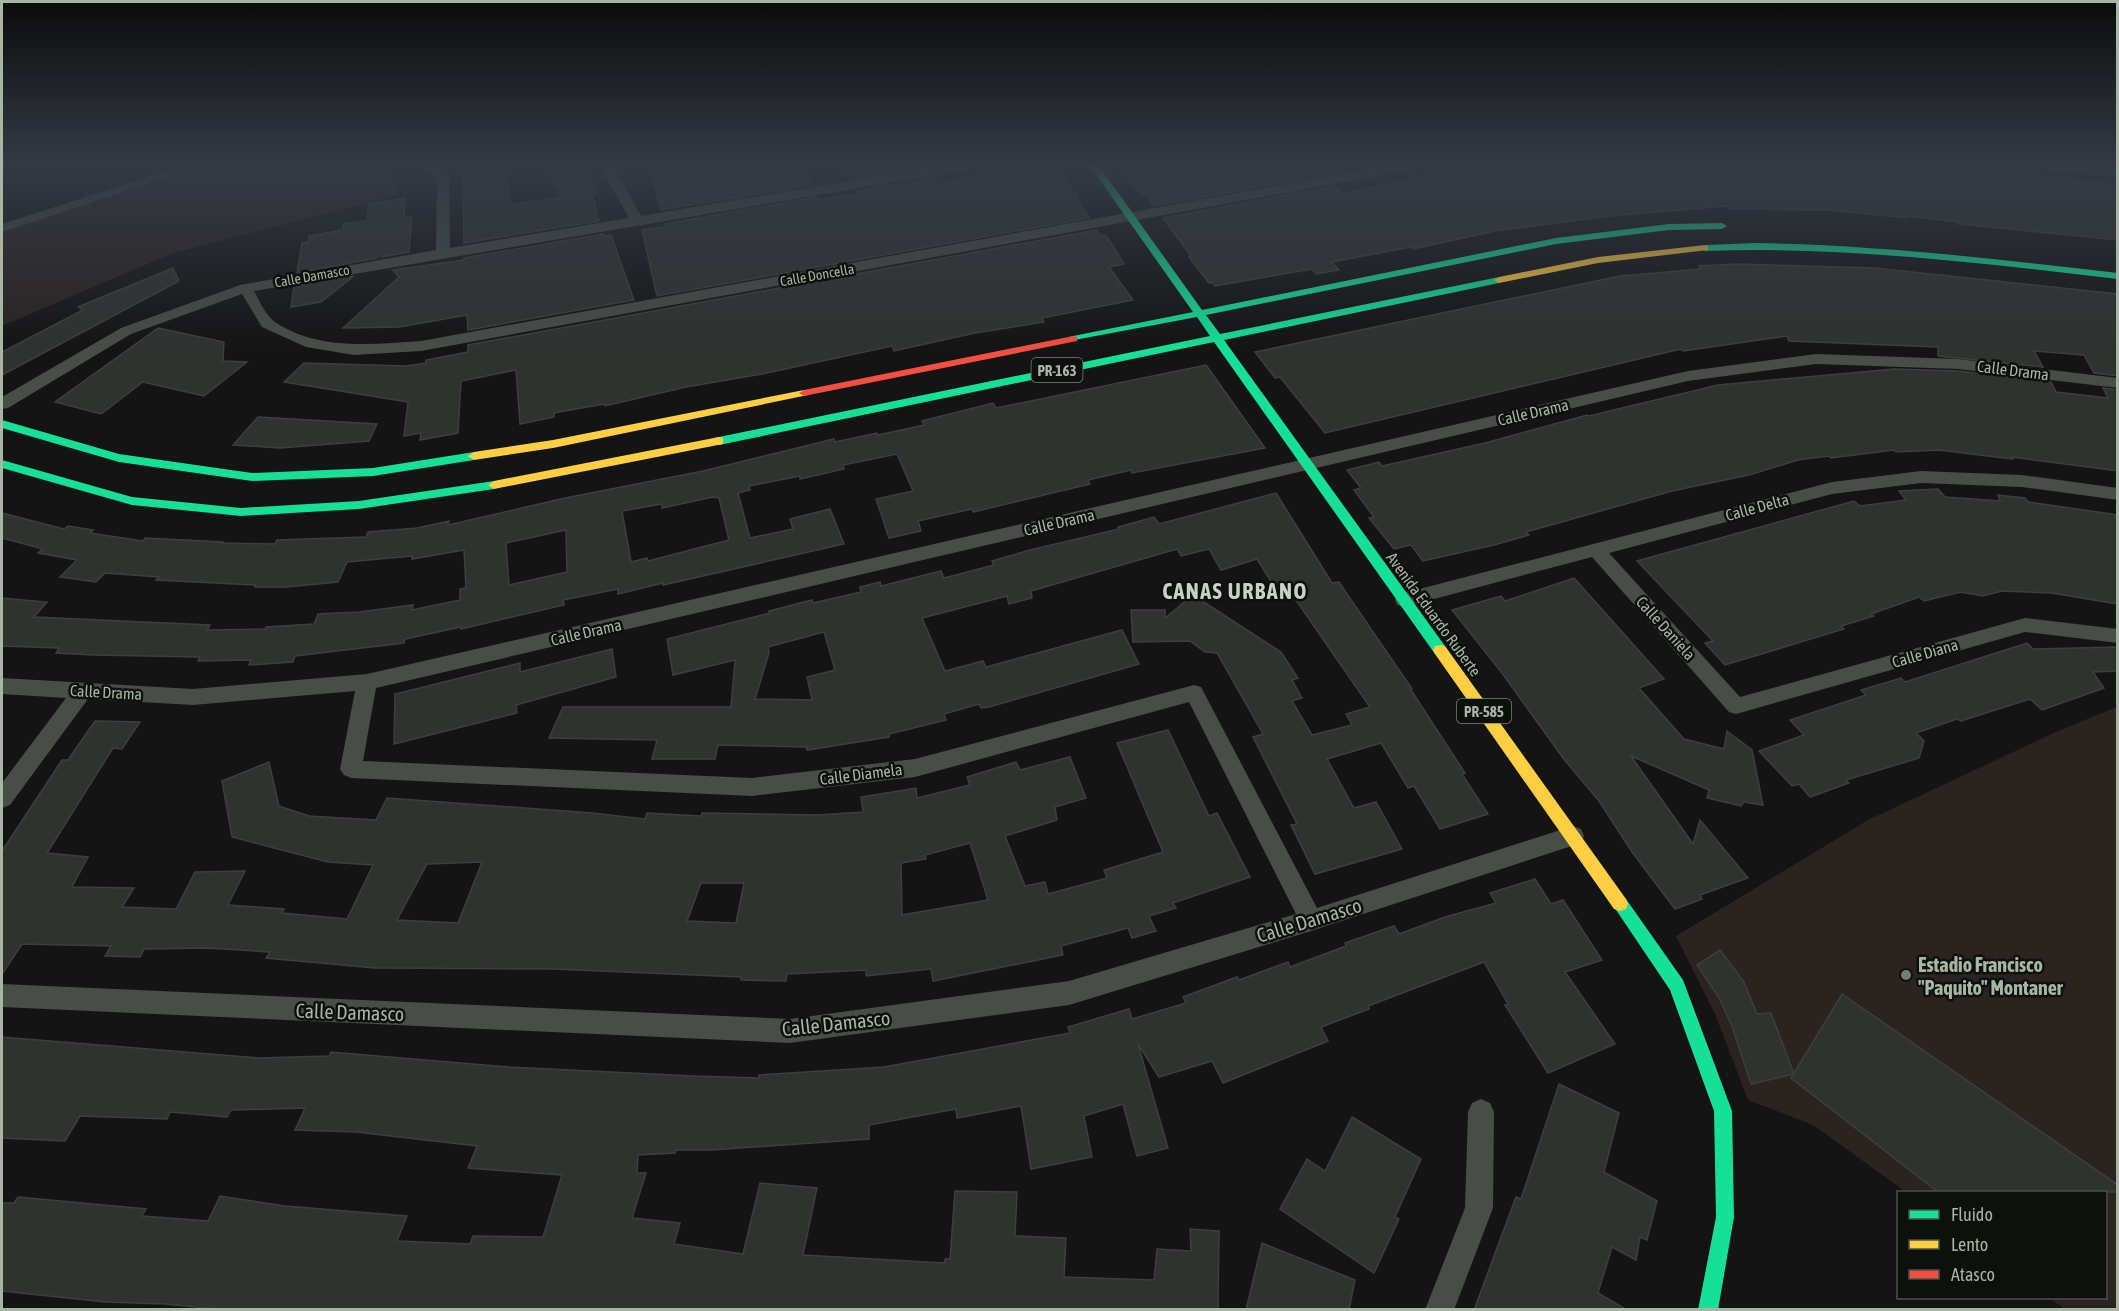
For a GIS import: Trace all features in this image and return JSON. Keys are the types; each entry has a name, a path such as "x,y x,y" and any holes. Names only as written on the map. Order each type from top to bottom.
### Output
{"main road":[{"name":"Avenida Eduardo Ruberte","path":"1138,227 1573,836 1677,986 1723,1111 1725,1217 1708,1310"},
{"name":"PR-163","path":"2,424 119,458 252,477 373,472 553,444 1556,241 1668,227"},
{"name":"PR-163","path":"2,464 132,501 241,512 359,505 457,492 583,469 1598,260 1681,249 1772,246 1873,251 2118,276"}],"street":[{"path":"443,227 443,253"},
{"name":"Calle Damasco","path":"2,404 126,331 245,288 595,227"},
{"name":"Calle Doncella","path":"245,288 267,324 312,344 354,350 421,346 1086,227"},
{"name":"Calle Drama","path":"2,686 81,692 193,696 367,682 1688,376 1815,359 1958,364 2118,383"},
{"name":"Calle Delta","path":"1404,600 1832,488 1921,477 2022,481 2118,494"},
{"name":"Calle Daniela","path":"1596,549 1736,706"},
{"name":"Calle Diana","path":"1736,706 2025,625 2118,636"},
{"name":"Calle Diamela","path":"367,682 351,769 752,787 915,768 1194,693 1311,920"},
{"path":"2,799 81,692"},
{"name":"Calle Damasco","path":"2,996 790,1031 1069,993 1311,920 1573,836"},
{"path":"1438,1310 1479,1208 1481,1112"}],"shaded area":[{"path":"14,227 273,227 173,253 2,326 2,231"},
{"name":"Estadio Francisco \"Paquito\" Montaner","path":"2117,708 2117,1309 2065,1309 2050,1299 2107,1299 2107,1191 1905,1191 1813,1125 1748,1100 1715,1014 1676,936 1868,820 2056,732"}],"building":[{"path":"343,227 411,227 409,252 382,257 380,255 376,258 297,273 302,243 308,242 309,236 343,230"},
{"path":"464,227 561,227 464,243"},
{"path":"664,227 1038,227 657,296 642,230"},
{"path":"1170,227 1524,227 1332,262 1339,270 1316,274 1312,269 1215,286 1212,282 1209,283 1189,257 1191,256"},
{"path":"1991,227 2118,227 2118,240"},
{"path":"1096,230 1100,236 1106,235 1124,264 1109,267 1133,300 1042,318 1044,322 975,333 894,351 892,346 762,374 686,387 605,406 604,404 554,413 554,417 520,424 516,370 461,381 458,433 420,440 421,433 404,436 408,402 284,382 304,363 406,366 426,363 426,360 468,352 468,345"},
{"path":"603,234 604,236 611,235 634,300 468,330 467,315 399,327 343,328 399,277 393,270 464,260 464,258"},
{"path":"1739,264 1875,268 2118,294 2118,376 2094,373 2084,355 2034,351 2043,367 1938,356 1938,347 1789,341 1787,336 1683,351 1681,349 1325,433 1280,377 1275,378 1255,352 1620,276 1701,269 1699,266"},
{"path":"173,268 179,281 2,375 2,352 83,310 78,307"},
{"path":"354,276 321,302 291,307 294,286"},
{"path":"158,328 224,342 223,361 247,362 204,396 143,382 101,414 55,402"},
{"path":"1206,365 1265,448 1132,473 1131,470 1088,480 1090,484 973,512 972,509 918,521 921,531 889,538 876,499 913,491 897,454 843,465 844,469 800,479 800,476 749,486 750,490 738,493 750,538 793,529 790,519 830,509 844,544 618,594 618,589 563,600 564,605 461,629 461,627 405,639 404,643 295,656 293,662 249,665 251,660 198,661 200,657 56,653 59,648 2,646 2,598 47,602 34,617 210,625 207,630 265,629 266,627 314,624 318,614 359,612 413,605 412,610 460,600 460,589 466,588 464,550 412,559 412,556 347,562 338,582 286,587 156,580 159,577 105,573 96,582 60,577 77,560 38,553 43,549 2,538 2,513 64,529 68,526 93,530 90,533 143,541 145,538 275,544 277,540 366,537 368,532 417,528 449,521 448,525 565,498 703,471 834,439 835,442 877,433 878,435 924,425 922,421 993,403 996,408","holes":["713,497 719,498 729,540 648,561 647,558 631,562 622,511 662,504 662,508","566,530 567,572 509,585 506,543"]},
{"path":"1894,369 1958,371 2051,382 2056,392 2108,398 2103,388 2118,390 2118,471 1938,450 1896,452 1894,450 1798,460 1749,475 1672,491 1526,532 1529,535 1494,545 1423,561 1411,545 1394,549 1369,518 1374,517 1354,490 1361,488 1347,470 1379,462 1382,466 1485,443 1587,415 1718,385"},
{"path":"258,417 377,424 369,441 280,448 233,445"},
{"path":"1938,489 1945,497 2000,501 1998,495 2025,498 2028,502 2118,515 2118,604 2052,593 2002,591 1983,596 1961,592 1924,601 1919,597 1871,614 1874,616 1841,626 1844,629 1725,665 1705,643 1713,641 1637,561 1854,501 1860,506 1906,500 1899,491"},
{"path":"1276,493 1332,583 1339,582 1412,689 1488,814 1440,829 1414,786 1408,788 1381,743 1327,759 1354,808 1376,802 1402,849 1315,874 1291,825 1297,824 1253,737 1263,734 1217,653 1205,652 1190,641 1133,642 1131,610 1165,610 1165,618 1193,595 1281,652 1298,678 1292,680 1302,698 1292,701 1312,735 1352,725 1346,714 1370,707 1291,593 1280,596 1257,559 1221,570 1209,549 1181,556 1177,549 1031,591 1032,598 1009,604 1007,596 922,618 945,671 983,661 986,667 1122,630 1139,664 989,707 981,708 979,704 944,714 946,720 889,734 889,737 807,750 807,747 718,745 715,759 652,759 657,740 549,738 563,707 731,707 735,660 673,675 667,639 812,600 813,603 861,592 860,587 880,582 881,586 941,571 944,578 994,565 992,561 1119,529 1118,527 1154,517 1159,524","holes":["824,632 835,670 807,677 812,700 755,699 769,653 768,647"]},
{"path":"1574,578 1664,679 1639,688 1684,739 1724,749 1727,731 1752,750 1763,805 1744,802 1741,806 1707,798 1709,790 1631,756 1693,844 1700,820 1748,878 1700,895 1702,899 1675,909 1632,852 1599,801 1563,758 1502,673 1452,610 1501,596 1505,601"},
{"path":"2027,643 2033,649 2118,647 2118,671 2093,672 2104,688 2042,710 2030,699 1916,733 1924,741 1919,758 1846,780 1849,783 1810,797 1799,784 1792,786 1759,751 1804,735 1790,720 1866,695 1861,690 1901,678 1905,682"},
{"path":"612,649 616,677 516,705 517,713 394,744 395,694 520,663 520,672"},
{"path":"95,721 140,722 122,749 113,748 47,853 88,857 72,887 134,888 122,907 176,909 195,872 245,871 228,905 284,909 282,913 347,919 373,865 328,862 232,837 222,781 269,762 279,806 309,816 376,820 387,798 645,819 647,813 701,816 702,813 818,815 863,812 861,797 916,788 917,798 970,785 967,777 1016,762 1020,770 1070,757 1086,798 1055,807 1057,820 1005,836 1025,886 1045,882 1048,894 1107,878 1104,870 1163,852 1117,743 1168,730 1209,816 1217,813 1250,877 1173,903 1176,908 1149,916 1156,931 1132,938 1128,928 1061,946 1063,955 933,981 931,969 866,976 866,970 787,974 786,981 741,980 741,977 554,969 375,968 266,958 270,952 207,948 144,949 140,957 105,956 111,946 22,944 2,974 2,851 62,760 68,760","holes":["970,843 988,900 902,915 901,863 926,859 925,855","482,862 458,923 397,920 427,864","701,883 744,883 736,923 687,921"]},
{"path":"1535,879 1551,904 1563,900 1602,960 1565,972 1615,1044 1548,1073 1505,1005 1508,1004 1484,962 1368,1006 1369,1009 1321,1027 1328,1041 1223,1083 1212,1061 1159,1077 1138,1044 1168,1148 1137,1156 1123,1104 1084,1116 1092,1157 1031,1169 1021,1106 957,1118 956,1109 869,1125 869,1139 711,1150 676,1150 675,1153 638,1155 637,1173 646,1173 632,1218 680,1223 674,1244 743,1254 760,1183 817,1188 803,1255 945,1263 945,1259 950,1259 955,1191 1017,1192 1015,1236 1066,1238 1064,1277 1154,1280 1157,1249 1191,1251 1190,1229 1219,1231 1218,1310 227,1310 165,1304 105,1302 2,1291 2,1203 14,1203 18,1197 146,1209 142,1216 208,1221 220,1196 285,1206 407,1216 397,1241 470,1244 473,1236 543,1237 562,1175 468,1168 477,1146 356,1132 295,1130 305,1108 231,1110 227,1117 170,1112 167,1119 80,1116 65,1141 2,1138 2,1037 260,1058 329,1056 331,1052 508,1067 693,1076 759,1078 759,1075 884,1067 1070,1033 1068,1027 1129,1009 1132,1019 1186,1003 1183,997 1237,977 1239,980 1288,962 1290,967 1346,946 1345,943 1394,926 1399,934 1445,917 1496,903 1490,893"},
{"path":"1720,950 1744,982 1757,1014 1771,1013 1794,1074 1751,1084 1732,1026 1719,998 1697,965"},
{"path":"1842,994 2118,1185 2118,1192 1937,1191 1791,1078"},
{"path":"1559,1084 1619,1113 1604,1172 1657,1201 1647,1240 1640,1237 1636,1260 1612,1247 1598,1293 1627,1310 1474,1310 1516,1197 1521,1199"},
{"path":"1352,1117 1421,1159 1395,1217 1399,1219 1374,1273 1280,1209 1307,1159 1325,1171"},
{"path":"1262,1243 1355,1280 1349,1310 1246,1310"}],"traffic: fast":[{"path":"1138,227 1440,650"},
{"path":"1073,339 1556,241 1668,227"},
{"path":"1705,248 1757,246 1860,249 1964,258 2118,276"},
{"path":"719,441 1499,280"},
{"path":"2,424 119,458 252,477 373,472 474,456"},
{"path":"2,464 132,501 241,512 359,505 494,485"},
{"path":"1620,904 1677,986 1723,1111 1725,1217 1708,1310"}],"traffic: slow":[{"path":"1499,280 1598,260 1705,248"},
{"path":"474,456 553,444 804,393"},
{"path":"494,485 719,441"},
{"path":"1440,650 1620,904"}],"traffic: jam":[{"path":"804,393 1073,339"}],"place":[{"name":"Estadio Francisco \"Paquito\" Montaner","path":"1906,975"}],"district":[{"name":"CANAS URBANO","path":"1235,591"}]}
